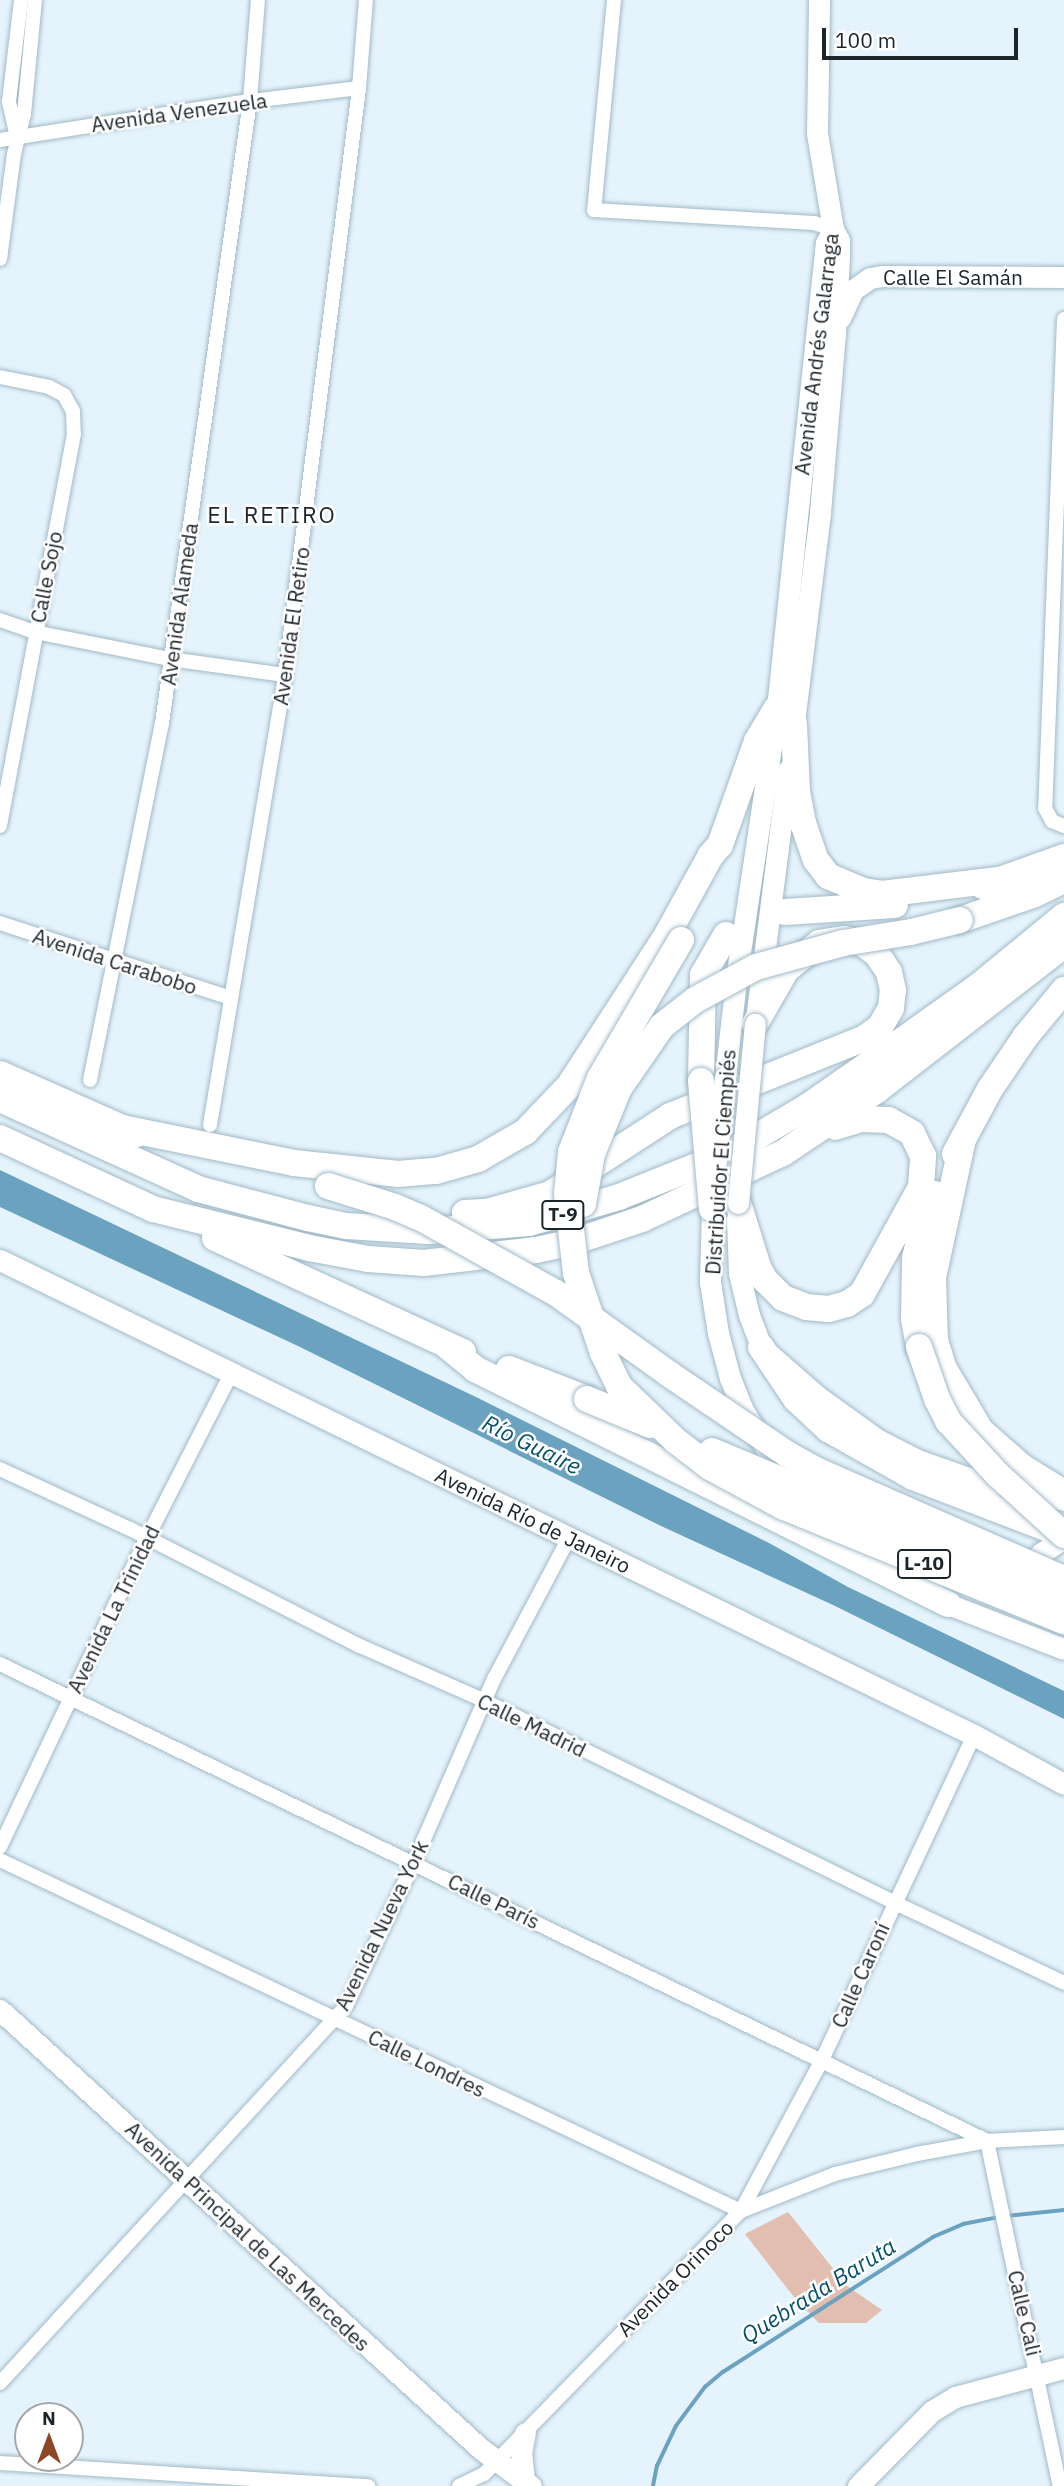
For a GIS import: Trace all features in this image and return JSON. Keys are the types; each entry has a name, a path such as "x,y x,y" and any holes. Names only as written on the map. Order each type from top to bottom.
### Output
{"highway":[{"path":"0,1074 122,1128 182,1149 330,1177 436,1171 478,1159 525,1132 551,1107 588,1059 667,935 711,855 720,845 757,741 786,716"},
{"path":"786,716 803,823 816,860 828,876 863,891 882,894 998,880"},
{"path":"620,1386 603,1353 576,1273 567,1194 571,1152 600,1078 681,940 721,861 720,845"},
{"path":"785,912 873,909 953,897 1064,857"},
{"path":"620,1386 613,1351 587,1267 582,1231 583,1191 602,1123 619,1088 662,1026 695,1000 756,967 843,943 911,932 960,920 1035,894 1064,880"},
{"name":"T-9","path":"0,1100 198,1189 347,1226 428,1231 481,1229 529,1223 572,1213 729,1153 807,1107 979,985 1064,916"},
{"path":"712,1209 713,1079 703,975 726,935"},
{"path":"141,1162 300,1204 348,1213 393,1218 487,1212 550,1194 670,1116 872,1034 882,1024 891,1008 893,990 890,972 877,954 862,943 844,939 822,942 806,951 786,970 755,1024"},
{"name":"T-9","path":"0,1138 153,1209 273,1240 368,1259 424,1263 472,1260 561,1245 610,1231 670,1207 783,1153 877,1090 1064,945"},
{"path":"1064,990 1026,1035 985,1097 927,1207 919,1234 913,1288 919,1347 937,1399 948,1421 998,1475 1064,1536"},
{"path":"738,1203 758,1267 765,1280 783,1298 806,1307 829,1309 847,1304 862,1294 921,1187 924,1163 919,1144 912,1133 895,1122 867,1118 837,1126 783,1153"},
{"path":"963,1139 933,1278 935,1340 944,1368 981,1431 1022,1467 1064,1493"},
{"path":"330,1177 421,1218 556,1293 668,1374 798,1460 860,1492 1064,1578"},
{"path":"153,1209 447,1346 587,1399 1064,1599"},
{"path":"447,1346 475,1369 948,1604"},
{"path":"761,1347 796,1399 828,1429 913,1477 1064,1536"},
{"name":"L-10","path":"620,1386 676,1441 710,1466 784,1507 1064,1621"}],"street":[{"path":"17,138 5,106 21,0"},
{"path":"0,260 17,138 24,114 36,0"},
{"name":"Avenida Alameda","path":"90,1080 162,723 250,101 258,0"},
{"name":"Avenida El Retiro","path":"210,1125 285,674 359,88 366,0"},
{"path":"614,0 594,210 814,223 833,229 839,240 835,335"},
{"name":"Avenida Andrés Galarraga","path":"786,716 826,243 833,229 817,133 819,0"},
{"name":"Avenida Venezuela","path":"0,140 250,101 359,88"},
{"name":"Calle El Samán","path":"835,335 849,295 870,278 894,275 1064,277"},
{"path":"1064,320 1045,808 1052,821 1064,826"},
{"name":"Avenida Andrés Galarraga","path":"786,716 820,512 835,335"},
{"name":"Calle Sojo","path":"0,377 49,387 64,396 73,411 74,434 6,763 0,826"},
{"path":"0,620 35,632 170,659 285,674"},
{"name":"Distribuidor El Ciempiés","path":"786,716 738,1203 739,1273 749,1315 761,1347 827,1404 888,1445 920,1461 966,1477 1064,1500"},
{"name":"Distribuidor El Ciempiés","path":"713,1079 737,972 786,716"},
{"name":"Avenida Carabobo","path":"0,923 231,999"},
{"name":"Distribuidor El Ciempiés","path":"712,1209 710,1282 718,1333 742,1408 776,1466 804,1505 948,1604 1064,1649"},
{"name":"Avenida Río de Janeiro","path":"0,1260 1058,1778"},
{"name":"Avenida La Trinidad","path":"2,1840 147,1538 231,1374"},
{"name":"Calle Madrid","path":"0,1469 147,1538 360,1646 485,1701 1064,1983"},
{"path":"1064,1536 1040,1554 1030,1572 1026,1598 1032,1618 1042,1630 1064,1643"},
{"name":"Avenida Nueva York","path":"0,2384 346,2006 414,1862 485,1701 569,1538"},
{"name":"Calle París","path":"0,1664 987,2141"},
{"name":"Calle Caroní","path":"741,2211 822,2060 893,1902 974,1735"},
{"name":"Calle Londres","path":"0,1860 741,2211"},
{"name":"Avenida Principal de Las Mercedes","path":"0,2010 471,2440 498,2459"},
{"name":"Avenida Orinoco","path":"459,2486 484,2474 741,2211 835,2174 917,2154 987,2141 1064,2137"},
{"name":"Calle Cali","path":"987,2141 1060,2486"},
{"path":"859,2486 932,2411 978,2389 1064,2368"},
{"path":"498,2459 502,2479 521,2484 521,2453 525,2433"},
{"path":"0,2463 368,2486"}],"shaded area":[{"path":"788,2212 847,2286 882,2310 866,2323 819,2323 797,2301 745,2234"}],"water":[{"name":"Río Guaire","path":"0,1170 476,1397 769,1543 848,1587 1064,1691 1064,1719 833,1605 661,1526 298,1346 0,1207"}],"waterway":[{"name":"Quebrada Baruta","path":"1007,2216 1064,2210"},
{"name":"Quebrada Baruta","path":"653,2486 657,2466 676,2426 705,2387 723,2372 933,2237 963,2224 999,2217"}],"district":[{"name":"EL RETIRO","path":"272,514"}]}
